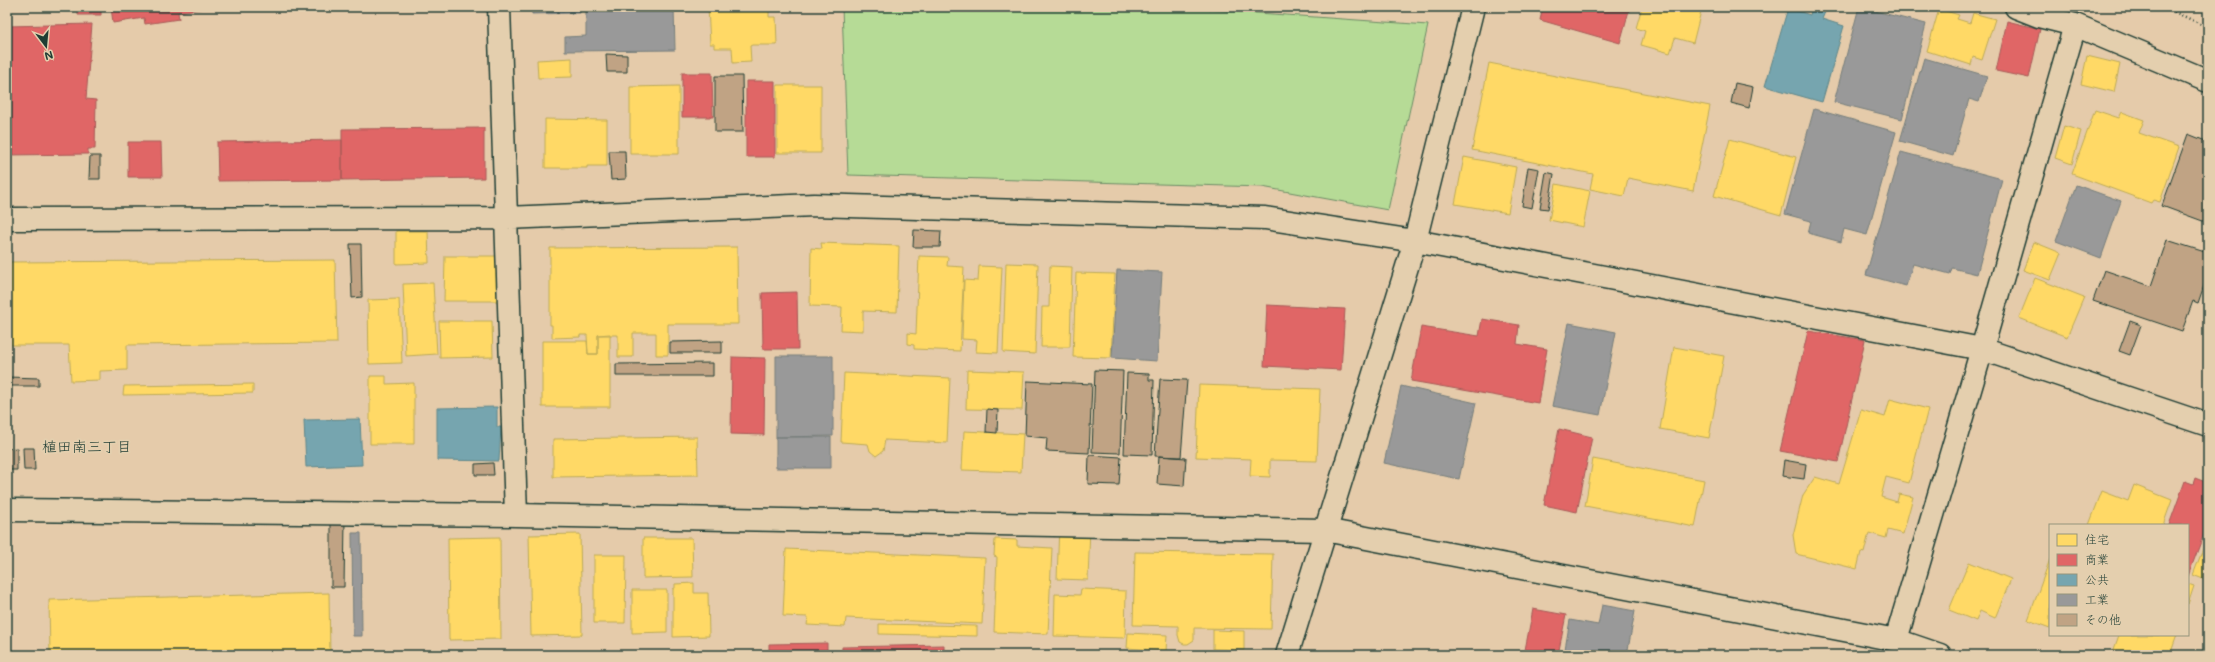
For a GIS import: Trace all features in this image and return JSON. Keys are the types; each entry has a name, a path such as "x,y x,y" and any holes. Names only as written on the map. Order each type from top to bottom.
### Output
{"street":[{"path":"499,7 516,515"},
{"path":"1287,655 1415,241 1473,7"},
{"path":"2016,7 2039,16 2075,24 2208,81"},
{"path":"1896,640 1982,349 2075,24"},
{"path":"7,219 506,218 814,205 1265,218 1415,241 1982,349 2208,425"},
{"path":"7,510 516,515 1325,530 1896,640 1940,655"}],"path":[{"path":"2162,7 2208,27"}],"green space":[{"path":"842,7 1173,7 1428,25 1388,210 1262,187 848,175"}],"building: 住宅":[{"path":"708,7 784,7 769,8 769,17 776,17 777,45 752,45 750,46 751,62 733,63 732,48 714,48 714,44 710,44"},
{"path":"1642,7 1702,7 1693,43 1675,38 1670,53 1641,45 1645,31 1636,28"},
{"path":"1939,9 1959,15 1957,19 1970,23 1973,13 1995,19 1982,60 1973,57 1971,65 1927,51"},
{"path":"2087,56 2120,64 2114,92 2081,84"},
{"path":"572,58 572,77 538,78 537,60"},
{"path":"1489,63 1710,106 1693,191 1628,178 1624,196 1590,189 1593,174 1472,150"},
{"path":"777,85 821,85 821,153 777,153"},
{"path":"679,86 679,154 630,154 630,87"},
{"path":"2095,110 2119,118 2122,112 2144,120 2139,133 2179,147 2160,202 2153,200 2151,203 2072,174"},
{"path":"545,119 607,120 607,166 587,166 587,168 545,168"},
{"path":"2064,126 2081,131 2072,164 2055,158"},
{"path":"1730,139 1796,157 1781,215 1714,196"},
{"path":"1464,157 1516,167 1508,213 1455,204"},
{"path":"1556,184 1590,191 1583,227 1549,220"},
{"path":"396,231 428,231 429,263 396,264"},
{"path":"2034,242 2061,253 2050,280 2023,270"},
{"path":"821,243 899,246 897,312 863,311 863,331 841,330 842,307 810,306 811,248 822,249"},
{"path":"737,247 738,324 668,324 668,355 656,355 656,333 633,333 633,357 618,357 618,335 598,335 598,354 588,354 587,335 580,335 580,337 552,338 552,325 550,325 550,248"},
{"path":"445,256 498,256 498,301 444,301"},
{"path":"919,256 948,257 947,266 964,267 960,351 914,349 914,345 908,344 908,333 916,334"},
{"path":"335,260 337,343 127,345 127,370 100,371 100,380 71,381 69,345 11,345 10,262"},
{"path":"1006,263 1038,264 1035,354 1003,352"},
{"path":"979,266 1002,267 998,353 976,352 977,340 962,339 964,280 978,281"},
{"path":"1050,266 1072,267 1070,347 1041,347 1042,307 1049,307"},
{"path":"1076,273 1115,274 1111,358 1073,357"},
{"path":"2035,278 2084,297 2067,337 2019,318"},
{"path":"433,283 437,354 406,356 403,284"},
{"path":"399,299 402,363 369,364 368,300"},
{"path":"2208,313 2208,325 2204,324"},
{"path":"439,321 492,321 493,357 440,358"},
{"path":"610,334 610,407 542,407 542,341 587,341 588,354 598,354 598,335"},
{"path":"1674,347 1724,356 1709,438 1660,429"},
{"path":"967,370 1024,372 1022,410 966,409"},
{"path":"844,373 950,378 947,443 885,440 883,451 876,456 870,451 868,444 841,442"},
{"path":"370,376 386,376 386,384 414,383 414,444 370,444"},
{"path":"253,384 253,393 123,395 124,386"},
{"path":"1199,385 1320,389 1317,461 1270,460 1270,477 1250,476 1251,459 1196,457"},
{"path":"1890,399 1928,409 1909,483 1886,477 1881,497 1897,502 1899,494 1913,497 1903,534 1888,530 1886,538 1869,533 1864,553 1861,552 1857,569 1796,554 1793,535 1803,495 1815,477 1839,484 1861,410 1885,417"},
{"path":"964,431 1023,434 1021,472 962,470"},
{"path":"697,437 698,475 553,477 553,439"},
{"path":"1593,459 1704,480 1695,527 1585,506"},
{"path":"2134,485 2172,500 2163,524 2089,524 2102,491 2128,501"},
{"path":"1059,525 1090,527 1088,580 1057,579"},
{"path":"580,534 582,635 531,636 529,535"},
{"path":"2208,536 2208,581 2193,575"},
{"path":"500,537 501,639 449,640 448,538"},
{"path":"643,538 692,538 693,577 643,578"},
{"path":"995,539 1017,540 1017,546 1052,548 1048,634 994,632 997,557 994,556"},
{"path":"786,549 985,558 982,624 846,618 845,627 807,625 808,617 783,616"},
{"path":"1135,552 1273,554 1271,629 1194,628 1194,640 1188,644 1184,644 1180,642 1178,626 1133,625"},
{"path":"594,555 626,555 625,623 594,623"},
{"path":"1969,562 2011,579 1995,618 1980,611 1976,621 1949,610"},
{"path":"2049,562 2049,628 2028,620"},
{"path":"694,583 694,593 708,593 709,636 673,637 673,589 675,588 675,584"},
{"path":"2189,584 2194,586 2189,601"},
{"path":"1081,589 1126,591 1125,638 1054,636 1055,594 1080,595"},
{"path":"632,590 667,590 667,632 632,633"},
{"path":"329,593 330,655 50,655 49,600"},
{"path":"879,624 977,626 977,636 879,634"},
{"path":"1213,630 1244,631 1244,650 1213,649"},
{"path":"1128,633 1167,635 1166,651 1127,648"},
{"path":"2119,636 2177,636 2170,655 2112,655"}],"building: 商業":[{"path":"78,7 101,7 101,15 78,15"},
{"path":"111,7 212,7 178,12 179,19 145,24 144,18 113,23"},
{"path":"1543,7 1630,7 1620,43 1540,20"},
{"path":"2007,21 2040,29 2029,78 1996,71"},
{"path":"92,24 86,99 96,100 95,149 88,149 88,154 7,155 7,26"},
{"path":"682,73 712,73 713,117 682,117"},
{"path":"746,81 775,81 775,157 746,157"},
{"path":"484,128 484,178 342,180 342,129"},
{"path":"342,140 342,180 218,181 217,142"},
{"path":"128,142 161,142 162,177 128,177"},
{"path":"797,292 798,349 763,349 762,293"},
{"path":"1267,305 1345,309 1341,370 1264,366"},
{"path":"1482,319 1519,325 1517,344 1547,349 1538,403 1411,381 1421,327 1479,336"},
{"path":"1808,331 1865,340 1838,462 1780,451"},
{"path":"732,357 765,358 764,435 731,434"},
{"path":"1559,429 1592,437 1577,512 1544,505"},
{"path":"2195,478 2208,483 2208,523 2189,573 2189,524 2169,524 2185,481 2193,484"},
{"path":"1533,609 1566,615 1558,655 1524,655"},
{"path":"827,643 827,655 769,655 769,644"},
{"path":"944,645 944,655 842,655 842,647"}],"building: 公共":[{"path":"1788,8 1810,15 1812,8 1825,12 1822,19 1844,26 1822,102 1765,86"},
{"path":"497,407 497,427 501,427 499,461 437,460 437,408"},
{"path":"360,419 362,465 306,467 304,420"}],"building: 工業":[{"path":"532,7 580,7 580,13 532,14"},
{"path":"586,7 674,7 675,50 565,51 565,37 586,36"},
{"path":"1859,7 1926,24 1902,119 1834,102"},
{"path":"1924,58 1987,76 1979,102 1969,99 1953,156 1900,141"},
{"path":"1814,109 1896,132 1867,235 1844,229 1841,242 1808,233 1811,221 1785,214"},
{"path":"1901,152 2002,179 1977,274 1952,268 1950,274 1913,264 1906,286 1866,275"},
{"path":"2076,185 2121,201 2101,258 2056,241"},
{"path":"1117,270 1162,272 1157,361 1112,358"},
{"path":"1569,323 1616,332 1600,415 1552,406"},
{"path":"776,356 833,356 833,436 776,437"},
{"path":"1401,386 1476,403 1459,479 1384,463"},
{"path":"776,437 831,437 831,468 776,468"},
{"path":"352,533 361,533 362,636 353,636"},
{"path":"1602,605 1635,611 1627,655 1564,655 1570,620 1598,625"}],"building: その他":[{"path":"606,54 627,55 627,72 607,72"},
{"path":"715,76 742,76 743,132 715,132"},
{"path":"1735,83 1753,87 1749,108 1731,103"},
{"path":"2188,134 2208,142 2208,223 2162,206"},
{"path":"609,151 625,151 626,179 611,180"},
{"path":"90,156 100,156 100,179 89,179"},
{"path":"1528,167 1539,169 1532,208 1522,206"},
{"path":"1546,172 1554,174 1548,209 1540,208"},
{"path":"914,230 941,231 940,247 913,247"},
{"path":"2167,240 2208,253 2208,274 2198,303 2193,301 2182,331 2093,301 2104,270 2151,286"},
{"path":"350,244 361,244 362,297 352,298"},
{"path":"2130,321 2141,325 2130,355 2119,351"},
{"path":"722,341 722,353 670,353 670,342"},
{"path":"713,363 713,376 616,376 616,364"},
{"path":"1095,370 1123,371 1120,453 1092,452"},
{"path":"1127,373 1149,374 1149,380 1154,380 1152,455 1124,454"},
{"path":"7,377 39,378 39,386 7,386"},
{"path":"1160,379 1187,380 1181,457 1155,456"},
{"path":"1027,381 1092,384 1089,453 1046,451 1047,438 1025,436"},
{"path":"987,409 998,410 997,433 986,432"},
{"path":"17,448 17,470 7,470 7,449"},
{"path":"23,448 34,448 35,470 24,470"},
{"path":"1089,455 1121,457 1119,485 1088,484"},
{"path":"1159,456 1186,458 1184,486 1157,484"},
{"path":"1784,460 1806,464 1804,479 1782,476"},
{"path":"493,463 494,475 475,475 475,464"},
{"path":"331,520 345,520 344,587 331,587"}],"district":[{"name":"植田南三丁目","path":"87,447"}]}
